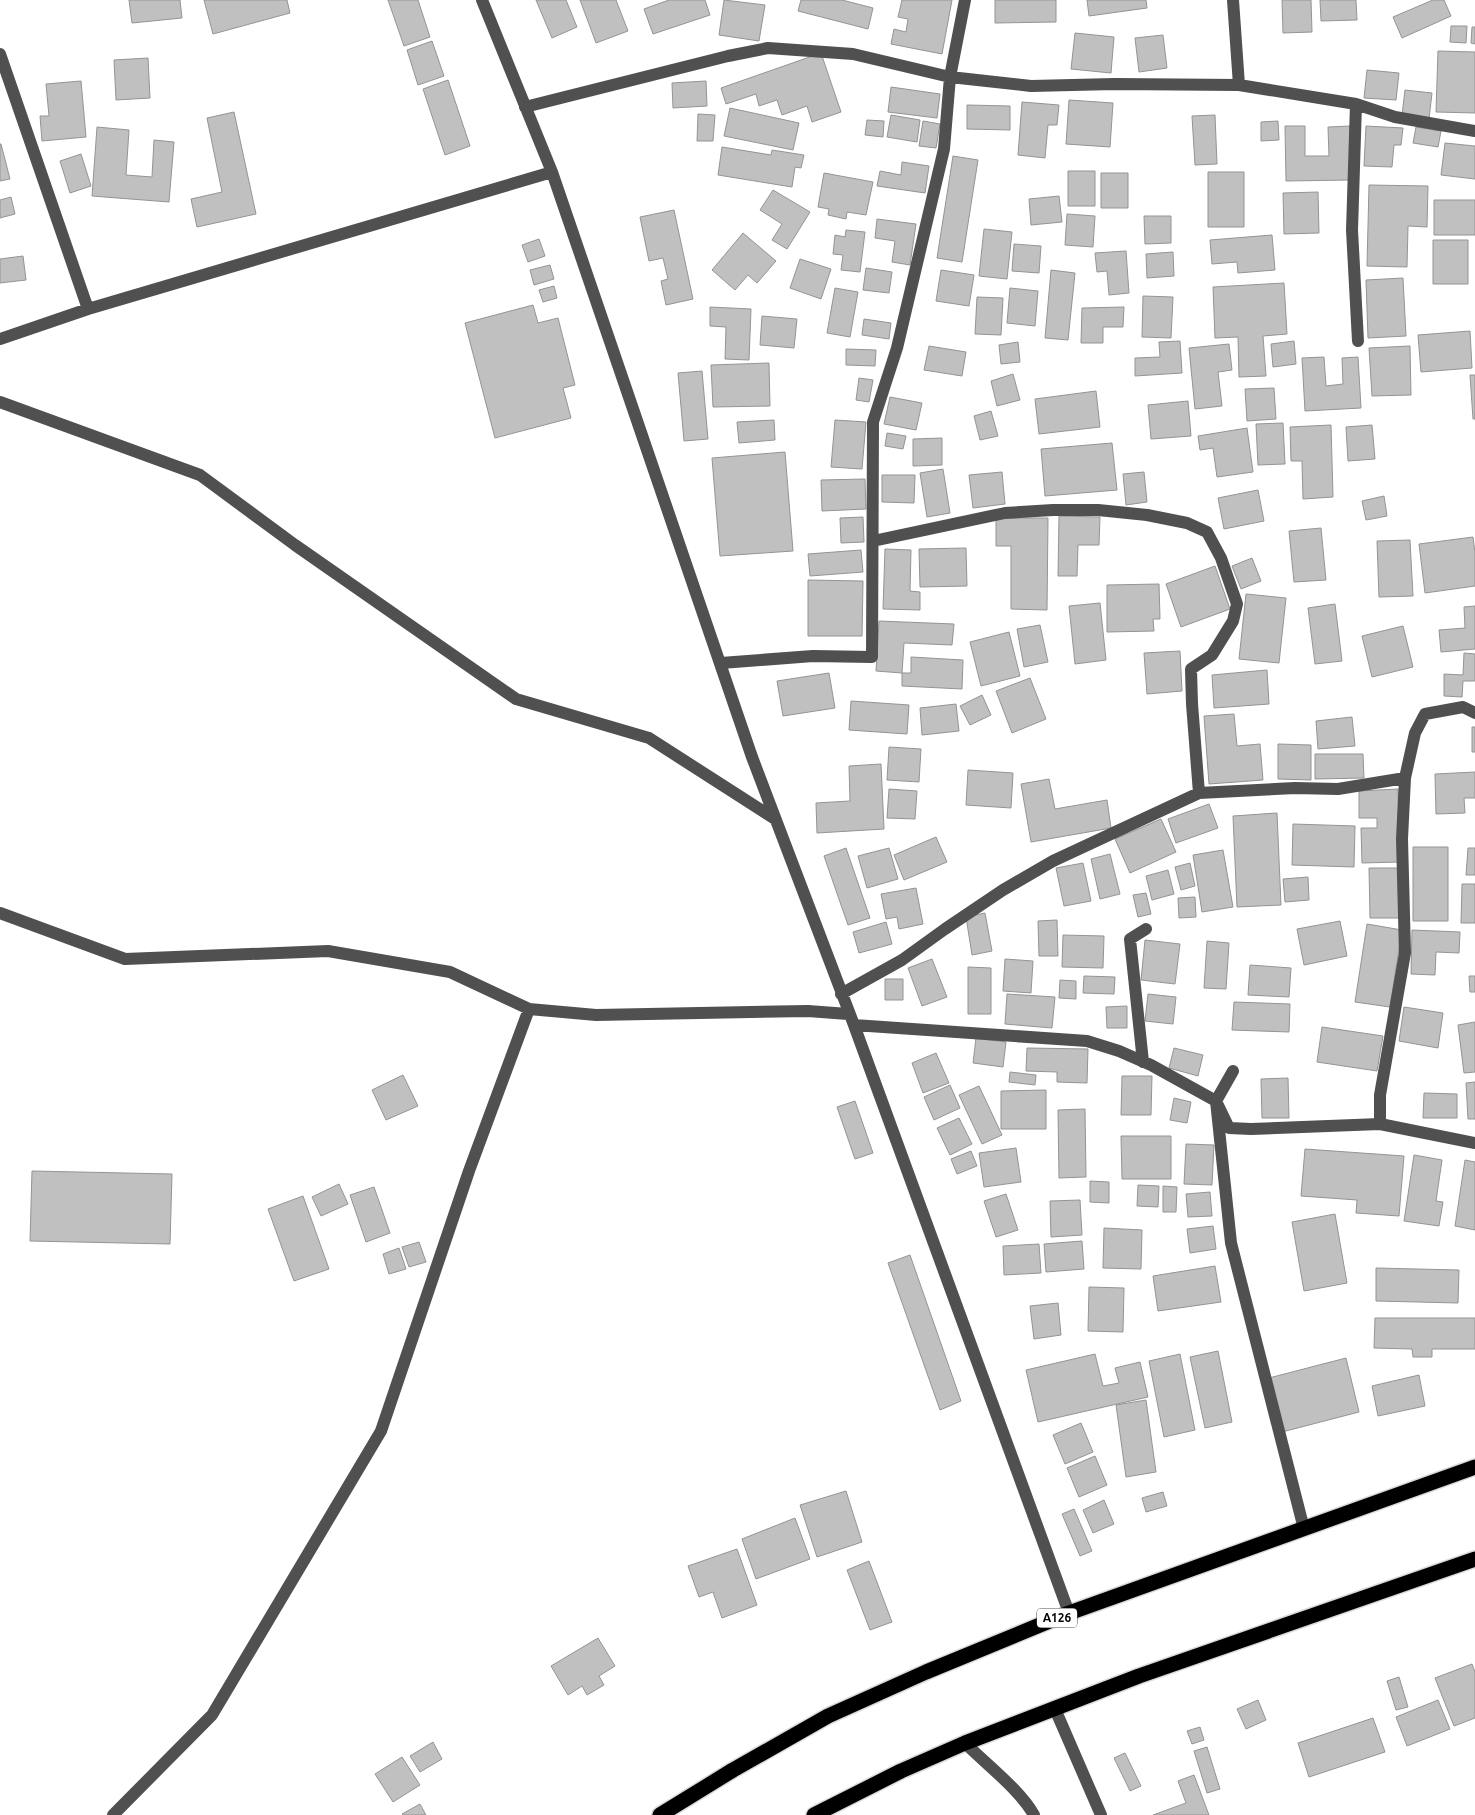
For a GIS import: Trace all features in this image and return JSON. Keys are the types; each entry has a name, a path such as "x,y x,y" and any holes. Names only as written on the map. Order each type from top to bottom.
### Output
{"highway":[{"name":"A126","path":"660,1815 733,1770 828,1716 1069,1613 1475,1467"},
{"path":"814,1815 901,1771 965,1743 1139,1676 1475,1559"}],"street":[{"path":"482,0 552,172 752,757 851,1020 1069,1613"},
{"path":"721,663 813,656 872,657 873,422 897,348 944,149 950,77 965,0"},
{"path":"1233,0 1239,85"},
{"path":"525,107 728,56 768,48 853,54 950,77 1032,86 1114,84 1239,85 1356,104 1394,117 1475,131"},
{"path":"0,54 88,309"},
{"path":"1356,104 1352,230 1358,341"},
{"path":"0,339 88,309 552,172"},
{"path":"0,402 200,475 295,545 516,699 649,738 775,819"},
{"path":"873,541 1005,513 1053,510 1098,510 1147,514 1188,523 1207,532 1221,558 1237,604 1233,621 1212,655 1191,669 1199,793"},
{"path":"1380,1124 1380,1095 1405,953 1402,839 1405,778 1415,733 1425,714 1463,707 1475,712"},
{"path":"841,994 902,960 944,929 1003,890 1053,861 1199,793 1295,788 1338,789 1405,778"},
{"path":"0,913 125,959 328,951 450,972 529,1009 596,1016 808,1011 851,1020 1087,1041 1143,1062 1216,1100 1229,1128 1251,1129 1380,1124 1475,1143"},
{"path":"1143,1062 1130,939 1146,929"},
{"path":"113,1815 212,1715 381,1431 469,1171 529,1009"},
{"path":"1233,1071 1216,1100 1231,1243 1304,1529"},
{"path":"1055,1709 1101,1815"},
{"path":"965,1743 1012,1789 1034,1815"}],"building":[{"path":"129,0 180,0 182,18 132,23"},
{"path":"204,0 287,0 290,13 213,34"},
{"path":"388,0 418,0 430,37 404,46"},
{"path":"536,0 566,0 577,27 552,38"},
{"path":"580,0 616,0 628,31 596,43"},
{"path":"669,0 705,0 710,15 653,34 644,9"},
{"path":"724,0 765,5 759,41 719,35"},
{"path":"801,0 842,0 873,8 868,29 798,11"},
{"path":"902,0 952,0 942,54 891,44 894,29 906,32 908,19 898,17"},
{"path":"995,0 1056,0 1056,22 995,23"},
{"path":"1087,0 1146,0 1147,8 1089,16"},
{"path":"1282,0 1311,0 1312,32 1283,33"},
{"path":"1320,0 1356,0 1357,20 1321,21"},
{"path":"1433,0 1444,0 1451,16 1402,38 1393,17"},
{"path":"1451,26 1467,26 1466,43 1450,42"},
{"path":"1472,27 1475,27 1475,44 1471,43"},
{"path":"1075,33 1114,37 1111,73 1071,69"},
{"path":"1163,35 1167,68 1139,72 1135,38"},
{"path":"432,41 444,76 418,85 407,50"},
{"path":"1438,51 1475,52 1475,113 1436,112"},
{"path":"821,53 841,112 812,122 807,106 782,115 777,100 759,106 756,94 726,104 721,88"},
{"path":"148,58 150,98 116,100 114,60"},
{"path":"1367,70 1399,73 1396,100 1364,98"},
{"path":"448,80 470,146 445,155 423,89"},
{"path":"81,81 86,137 42,141 40,116 49,116 46,84"},
{"path":"706,81 707,106 673,108 672,83"},
{"path":"891,87 940,94 937,118 888,112"},
{"path":"1405,90 1432,93 1429,119 1402,115"},
{"path":"1069,100 1113,103 1110,147 1066,144"},
{"path":"1022,102 1059,105 1057,125 1048,125 1045,158 1018,155"},
{"path":"967,105 1010,106 1010,130 967,129"},
{"path":"730,108 799,123 793,150 724,136"},
{"path":"234,112 256,214 197,227 191,199 222,192 207,118"},
{"path":"698,114 715,115 713,141 697,141"},
{"path":"891,115 920,120 917,142 887,137"},
{"path":"1215,115 1217,164 1195,165 1192,116"},
{"path":"867,120 884,121 883,137 865,135"},
{"path":"923,121 940,124 936,148 919,146"},
{"path":"1278,121 1279,140 1261,141 1261,122"},
{"path":"1285,126 1305,126 1305,156 1329,156 1328,127 1350,126 1350,180 1286,181"},
{"path":"1366,126 1403,128 1401,145 1394,145 1392,167 1364,166"},
{"path":"97,127 129,130 126,175 152,177 154,140 174,142 169,202 92,196"},
{"path":"1416,127 1441,131 1438,147 1413,143"},
{"path":"1445,143 1475,146 1475,179 1441,175"},
{"path":"0,144 10,179 0,181"},
{"path":"722,147 771,155 772,150 804,155 801,168 795,167 792,187 718,175"},
{"path":"81,154 91,186 70,193 60,161"},
{"path":"953,156 978,160 962,262 937,258"},
{"path":"902,162 929,166 925,193 877,186 880,171 901,175"},
{"path":"1068,171 1095,171 1095,206 1068,206"},
{"path":"1208,172 1244,172 1244,227 1208,227"},
{"path":"824,173 873,182 866,215 847,212 846,219 828,215 829,209 818,207"},
{"path":"1101,173 1128,173 1128,208 1101,208"},
{"path":"1369,185 1428,186 1427,227 1408,226 1407,267 1367,266"},
{"path":"773,190 810,212 787,249 772,240 782,224 760,210"},
{"path":"1318,192 1319,233 1284,234 1283,193"},
{"path":"1059,196 1062,222 1031,225 1029,199"},
{"path":"11,197 15,214 0,218 0,200"},
{"path":"1434,200 1475,200 1475,235 1434,235"},
{"path":"674,210 693,299 666,305 661,281 668,279 663,258 649,261 640,217"},
{"path":"1067,214 1095,216 1093,247 1065,245"},
{"path":"1144,216 1171,216 1171,243 1145,244"},
{"path":"877,219 916,224 910,265 892,262 895,241 875,238"},
{"path":"984,229 1012,232 1007,279 979,276"},
{"path":"846,230 865,232 860,272 841,270 843,255 833,254 835,235 845,237"},
{"path":"743,233 776,261 757,283 748,275 735,290 712,270"},
{"path":"1272,235 1275,270 1238,273 1237,262 1212,264 1210,240"},
{"path":"539,239 545,256 528,262 522,245"},
{"path":"1433,240 1468,240 1468,284 1433,284"},
{"path":"1014,244 1041,246 1039,273 1012,271"},
{"path":"1126,251 1129,293 1109,295 1107,271 1097,272 1095,253"},
{"path":"1173,252 1174,276 1147,278 1146,254"},
{"path":"23,256 26,280 0,283 0,259"},
{"path":"800,259 831,269 821,299 790,288"},
{"path":"550,265 554,279 534,285 530,270"},
{"path":"866,268 892,272 889,293 863,290"},
{"path":"941,270 974,275 969,306 936,301"},
{"path":"1051,270 1075,273 1068,340 1045,338"},
{"path":"1403,278 1406,336 1368,338 1366,280"},
{"path":"1284,283 1287,334 1263,336 1266,376 1239,377 1238,337 1215,338 1213,287"},
{"path":"554,286 557,298 543,302 539,290"},
{"path":"835,288 858,292 850,337 827,333"},
{"path":"1010,288 1038,291 1035,326 1007,323"},
{"path":"1143,296 1173,297 1171,338 1142,337"},
{"path":"977,297 1003,298 1001,335 975,334"},
{"path":"533,305 538,323 558,318 575,385 563,388 571,418 495,438 465,323"},
{"path":"710,307 751,309 749,360 725,359 726,327 710,326"},
{"path":"1124,307 1123,327 1103,327 1103,343 1081,343 1082,308"},
{"path":"762,316 797,319 794,348 760,345"},
{"path":"864,319 891,323 889,339 862,335"},
{"path":"1470,331 1472,368 1421,372 1418,335"},
{"path":"1180,341 1182,373 1135,376 1135,358 1160,357 1159,342"},
{"path":"1294,341 1296,364 1273,367 1271,344"},
{"path":"1018,342 1020,362 1001,364 999,345"},
{"path":"1229,344 1232,370 1218,372 1222,406 1195,409 1189,348"},
{"path":"929,346 966,352 962,376 924,370"},
{"path":"1410,346 1411,395 1372,396 1369,348"},
{"path":"846,349 876,350 875,366 846,365"},
{"path":"1324,357 1326,386 1343,384 1342,358 1358,357 1361,408 1305,411 1302,358"},
{"path":"769,363 770,406 713,407 711,365"},
{"path":"702,371 708,439 684,441 678,373"},
{"path":"1013,374 1020,400 997,406 991,381"},
{"path":"1470,375 1475,375 1475,419 1473,419"},
{"path":"859,378 873,380 869,402 856,400"},
{"path":"1274,388 1276,419 1247,421 1245,389"},
{"path":"1096,391 1100,427 1039,434 1035,399"},
{"path":"890,397 922,403 916,430 884,424"},
{"path":"1188,401 1191,436 1151,439 1148,405"},
{"path":"991,411 998,436 980,440 974,416"},
{"path":"774,420 775,440 739,443 737,422"},
{"path":"835,420 866,422 862,469 831,467"},
{"path":"1283,423 1285,464 1258,465 1256,424"},
{"path":"1331,425 1333,497 1303,499 1302,461 1291,461 1290,427"},
{"path":"1372,425 1375,459 1348,461 1346,427"},
{"path":"1247,428 1253,472 1217,477 1213,448 1200,450 1198,436"},
{"path":"887,433 906,436 903,449 885,446"},
{"path":"942,438 942,465 913,466 913,439"},
{"path":"1112,443 1117,490 1045,496 1041,449"},
{"path":"785,452 793,551 720,556 712,458"},
{"path":"943,469 950,513 927,517 920,473"},
{"path":"1002,472 1005,504 973,508 969,475"},
{"path":"1144,472 1147,502 1126,505 1123,474"},
{"path":"882,475 915,475 914,503 882,502"},
{"path":"865,479 866,509 822,511 821,480"},
{"path":"1258,490 1264,521 1224,529 1218,498"},
{"path":"1384,496 1387,516 1366,520 1362,501"},
{"path":"1059,516 1100,517 1099,545 1078,545 1077,576 1058,576"},
{"path":"863,517 864,542 841,543 840,518"},
{"path":"996,518 1048,518 1047,610 1011,609 1011,546 996,546"},
{"path":"1321,528 1326,580 1294,582 1289,531"},
{"path":"1473,537 1475,586 1425,593 1419,544"},
{"path":"1410,540 1413,596 1379,597 1377,541"},
{"path":"966,548 967,586 920,587 919,549"},
{"path":"885,549 911,550 910,591 920,592 920,610 883,609"},
{"path":"861,550 863,572 810,576 808,554"},
{"path":"1252,558 1261,581 1241,589 1232,566"},
{"path":"1215,566 1230,609 1181,627 1166,584"},
{"path":"808,580 863,581 862,636 808,636"},
{"path":"1159,584 1160,619 1153,619 1154,631 1107,632 1107,585"},
{"path":"1246,594 1286,598 1279,663 1239,659"},
{"path":"1100,603 1106,660 1075,664 1069,606"},
{"path":"1335,604 1342,661 1315,664 1308,608"},
{"path":"1475,606 1475,649 1441,652 1439,630 1465,628 1464,607"},
{"path":"879,621 954,624 952,645 904,643 902,673 876,671"},
{"path":"1040,625 1048,662 1024,667 1017,629"},
{"path":"1403,626 1413,667 1372,677 1362,636"},
{"path":"1009,632 1020,676 981,686 970,642"},
{"path":"1180,651 1182,691 1147,694 1144,653"},
{"path":"1464,653 1475,654 1475,681 1463,681 1462,697 1444,696 1444,674 1463,675"},
{"path":"911,657 963,660 962,689 902,686 902,673 911,673"},
{"path":"1267,670 1269,704 1214,708 1212,675"},
{"path":"829,673 835,708 783,716 777,681"},
{"path":"1030,678 1046,719 1012,733 996,691"},
{"path":"982,695 991,715 970,725 960,706"},
{"path":"851,701 909,705 907,734 849,730"},
{"path":"956,704 959,731 922,735 920,708"},
{"path":"1234,714 1237,746 1260,744 1263,780 1209,784 1204,716"},
{"path":"1352,717 1355,746 1318,749 1316,721"},
{"path":"1472,727 1475,727 1475,752 1472,752"},
{"path":"1278,744 1311,745 1311,780 1278,779"},
{"path":"889,747 921,749 919,782 887,780"},
{"path":"1315,754 1363,754 1364,778 1315,779"},
{"path":"881,764 884,829 817,833 816,803 850,801 849,766"},
{"path":"968,770 1013,773 1011,808 966,805"},
{"path":"1475,772 1475,798 1464,798 1465,813 1436,814 1435,774"},
{"path":"1049,779 1055,809 1107,800 1111,828 1031,842 1021,784"},
{"path":"889,789 917,791 915,819 887,818"},
{"path":"1398,789 1400,862 1362,863 1361,828 1377,828 1377,818 1359,818 1359,791"},
{"path":"1209,804 1218,828 1176,843 1168,819"},
{"path":"1277,813 1281,905 1237,907 1233,816"},
{"path":"1161,819 1176,852 1130,873 1115,839"},
{"path":"1293,824 1355,826 1354,867 1292,865"},
{"path":"936,837 947,862 904,880 894,855"},
{"path":"1413,847 1448,847 1448,921 1413,921"},
{"path":"846,848 870,918 848,925 824,856"},
{"path":"889,848 898,879 867,888 858,856"},
{"path":"1468,848 1475,848 1475,875 1466,875"},
{"path":"1223,850 1233,907 1202,912 1193,855"},
{"path":"1110,854 1120,894 1100,899 1091,859"},
{"path":"1083,863 1091,901 1064,906 1056,868"},
{"path":"1190,863 1195,886 1181,890 1175,867"},
{"path":"1369,868 1398,868 1399,918 1370,918"},
{"path":"1168,870 1174,894 1152,900 1146,876"},
{"path":"1308,877 1309,900 1285,902 1283,879"},
{"path":"1462,884 1475,884 1475,923 1461,923"},
{"path":"916,888 923,924 899,929 897,917 886,919 881,894"},
{"path":"1146,893 1151,914 1138,917 1133,895"},
{"path":"1195,897 1196,917 1179,918 1178,898"},
{"path":"985,913 992,951 972,955 966,917"},
{"path":"1057,920 1058,956 1039,956 1038,921"},
{"path":"1340,921 1347,956 1304,965 1297,929"},
{"path":"886,922 892,944 859,953 853,932"},
{"path":"1367,924 1402,930 1390,1007 1355,1002"},
{"path":"1412,930 1460,932 1459,953 1436,952 1435,975 1411,974"},
{"path":"1063,935 1104,936 1103,968 1062,967"},
{"path":"1145,940 1180,944 1175,984 1141,980"},
{"path":"1207,941 1229,943 1226,989 1204,988"},
{"path":"932,959 947,997 922,1006 908,968"},
{"path":"1005,959 1033,961 1031,993 1003,991"},
{"path":"1250,965 1291,968 1289,997 1248,995"},
{"path":"968,967 991,968 991,1014 968,1014"},
{"path":"1084,976 1115,977 1114,994 1083,993"},
{"path":"1469,976 1475,976 1475,992 1470,992"},
{"path":"885,979 903,979 903,1000 885,1000"},
{"path":"1060,980 1076,981 1076,999 1059,998"},
{"path":"1007,994 1055,997 1052,1028 1005,1024"},
{"path":"1148,994 1176,997 1173,1024 1145,1021"},
{"path":"1234,1002 1290,1004 1289,1032 1232,1030"},
{"path":"1127,1006 1127,1028 1107,1028 1106,1007"},
{"path":"1404,1007 1443,1013 1438,1048 1399,1041"},
{"path":"1475,1022 1475,1072 1464,1073 1458,1025"},
{"path":"1322,1027 1383,1036 1377,1071 1317,1062"},
{"path":"976,1038 1006,1042 1003,1067 973,1063"},
{"path":"1027,1048 1088,1049 1087,1083 1057,1082 1057,1072 1026,1071"},
{"path":"1174,1048 1203,1055 1198,1076 1169,1068"},
{"path":"936,1053 949,1083 923,1093 912,1063"},
{"path":"1010,1072 1036,1075 1035,1085 1009,1082"},
{"path":"403,1075 418,1106 386,1120 372,1090"},
{"path":"1122,1076 1152,1076 1151,1115 1121,1115"},
{"path":"1288,1078 1289,1118 1262,1118 1261,1079"},
{"path":"1475,1082 1475,1119 1468,1119 1466,1083"},
{"path":"950,1085 960,1108 934,1120 924,1097"},
{"path":"979,1086 1002,1135 982,1144 959,1095"},
{"path":"1046,1090 1046,1129 1001,1129 1001,1091"},
{"path":"1424,1093 1457,1094 1457,1118 1423,1118"},
{"path":"1174,1098 1191,1102 1187,1123 1170,1120"},
{"path":"855,1101 873,1153 855,1159 837,1107"},
{"path":"1085,1109 1086,1177 1059,1178 1058,1110"},
{"path":"959,1118 972,1144 950,1155 937,1128"},
{"path":"1121,1136 1171,1136 1171,1179 1122,1179"},
{"path":"1186,1144 1214,1145 1212,1185 1184,1184"},
{"path":"1016,1148 1021,1182 984,1187 979,1153"},
{"path":"1305,1149 1404,1156 1399,1216 1356,1213 1357,1200 1301,1196"},
{"path":"971,1151 977,1166 957,1174 951,1159"},
{"path":"1414,1155 1442,1160 1436,1201 1443,1202 1439,1226 1404,1221"},
{"path":"1465,1160 1475,1162 1475,1230 1455,1226"},
{"path":"32,1171 172,1174 170,1244 30,1241"},
{"path":"1090,1181 1109,1182 1109,1203 1090,1202"},
{"path":"339,1184 348,1204 321,1216 312,1197"},
{"path":"1138,1185 1159,1186 1158,1207 1137,1206"},
{"path":"1163,1186 1177,1187 1176,1212 1163,1212"},
{"path":"374,1187 390,1233 366,1242 350,1195"},
{"path":"1210,1192 1212,1216 1188,1217 1186,1194"},
{"path":"1006,1194 1018,1230 996,1237 984,1201"},
{"path":"303,1196 329,1269 294,1281 268,1209"},
{"path":"1080,1200 1082,1235 1051,1237 1050,1201"},
{"path":"1335,1214 1347,1283 1304,1291 1292,1222"},
{"path":"1213,1226 1216,1249 1190,1253 1187,1229"},
{"path":"1104,1228 1142,1230 1141,1269 1103,1268"},
{"path":"1082,1241 1084,1269 1046,1272 1044,1244"},
{"path":"419,1242 426,1262 409,1267 402,1247"},
{"path":"1039,1244 1041,1273 1004,1275 1003,1246"},
{"path":"399,1248 406,1269 389,1274 383,1254"},
{"path":"910,1255 961,1401 940,1410 888,1263"},
{"path":"1215,1266 1221,1302 1158,1311 1153,1276"},
{"path":"1376,1268 1459,1270 1458,1303 1376,1301"},
{"path":"1089,1287 1124,1288 1123,1332 1088,1331"},
{"path":"1058,1303 1061,1335 1034,1339 1030,1306"},
{"path":"1375,1318 1475,1318 1475,1349 1432,1349 1432,1357 1413,1357 1412,1349 1374,1348"},
{"path":"1218,1351 1232,1422 1205,1428 1190,1357"},
{"path":"1095,1354 1103,1386 1119,1383 1115,1368 1140,1362 1148,1397 1038,1422 1026,1370"},
{"path":"1180,1354 1195,1430 1164,1437 1149,1361"},
{"path":"1346,1358 1359,1412 1282,1432 1269,1378"},
{"path":"1419,1375 1425,1406 1378,1416 1372,1386"},
{"path":"1146,1400 1156,1472 1126,1477 1116,1405"},
{"path":"1081,1423 1093,1452 1065,1464 1053,1435"},
{"path":"1095,1456 1107,1485 1079,1497 1067,1468"},
{"path":"846,1491 862,1542 817,1557 800,1505"},
{"path":"1163,1492 1167,1506 1146,1512 1142,1498"},
{"path":"1104,1500 1114,1524 1093,1533 1083,1510"},
{"path":"1074,1509 1092,1551 1080,1556 1062,1514"},
{"path":"795,1518 810,1559 756,1579 742,1539"},
{"path":"737,1549 757,1605 722,1618 713,1592 699,1597 688,1566"},
{"path":"869,1561 892,1622 870,1630 847,1570"},
{"path":"598,1638 615,1666 599,1676 604,1685 587,1695 582,1686 568,1695 551,1666"},
{"path":"1472,1664 1475,1672 1475,1718 1454,1726 1435,1678"},
{"path":"1399,1677 1408,1707 1396,1710 1387,1681"},
{"path":"1258,1700 1266,1720 1246,1729 1237,1709"},
{"path":"1438,1700 1450,1729 1407,1746 1396,1717"},
{"path":"1373,1718 1385,1752 1309,1777 1298,1743"},
{"path":"1200,1727 1204,1740 1192,1744 1187,1731"},
{"path":"433,1742 442,1759 420,1772 410,1756"},
{"path":"1207,1747 1220,1789 1207,1793 1194,1751"},
{"path":"1125,1753 1141,1786 1130,1791 1114,1758"},
{"path":"402,1757 420,1785 393,1802 375,1774"},
{"path":"1194,1775 1209,1815 1153,1815 1186,1803 1178,1781"},
{"path":"420,1804 426,1815 402,1814"}]}
